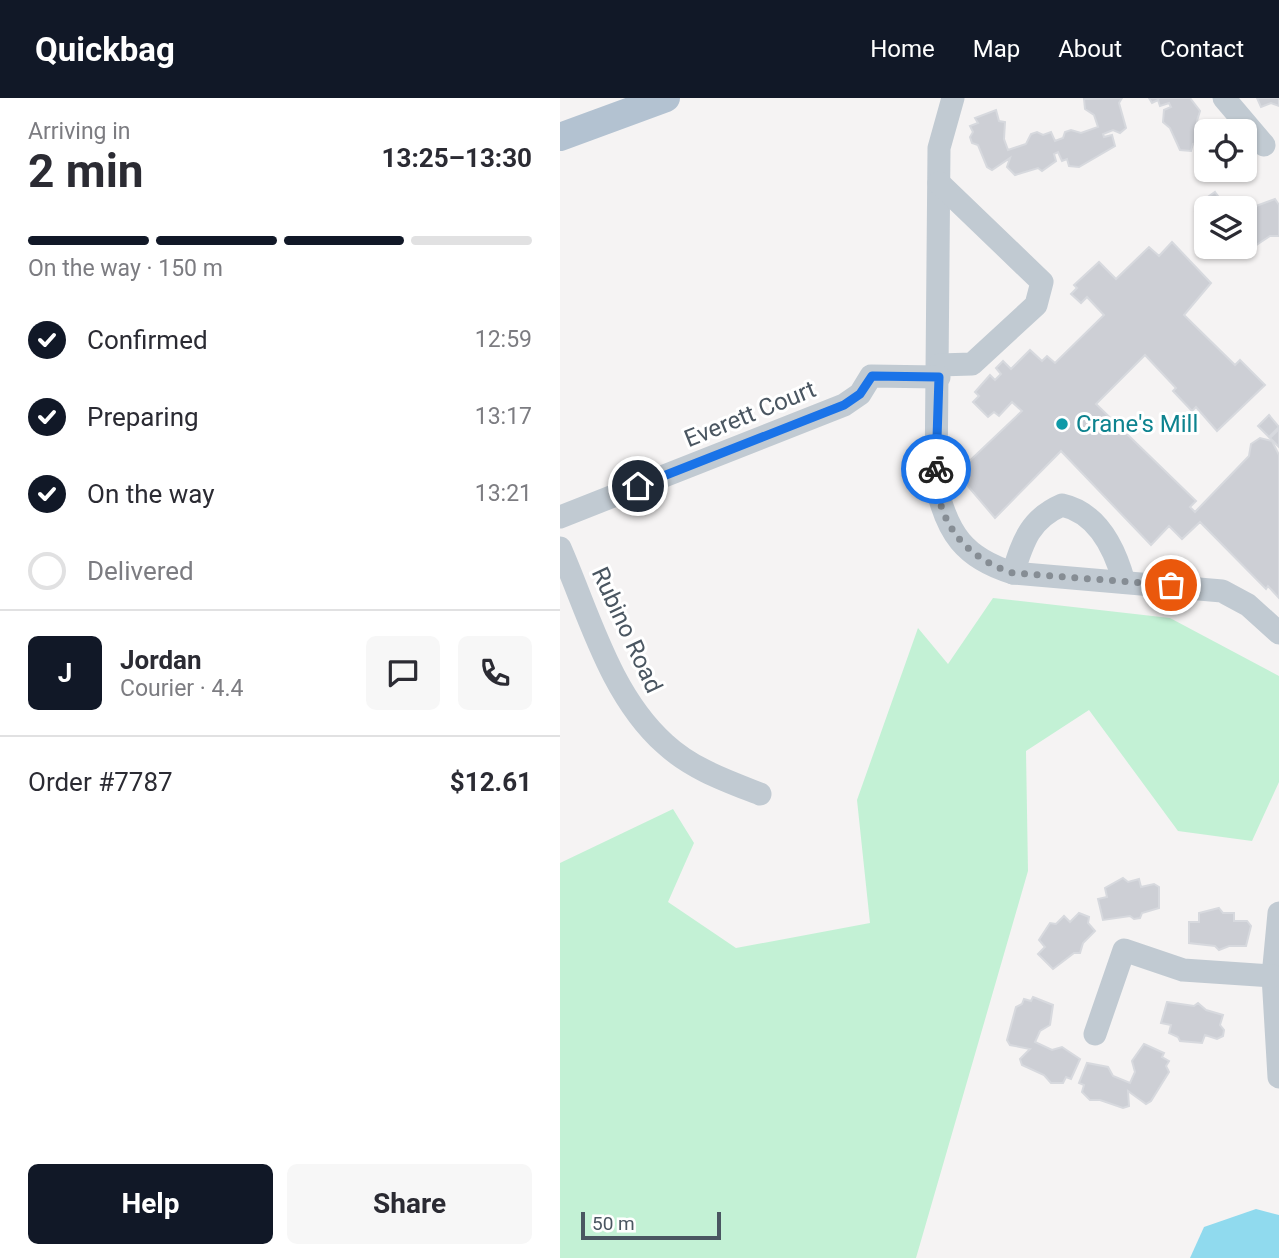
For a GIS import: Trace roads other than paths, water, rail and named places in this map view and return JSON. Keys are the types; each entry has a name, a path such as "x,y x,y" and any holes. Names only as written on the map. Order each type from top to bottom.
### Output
{"main road":[{"path":"561,134 666,98"}],"street":[{"path":"953,98 939,148 936,484 942,514 956,538 990,566 1013,573 1222,591 1248,605 1279,633"},
{"path":"1224,98 1264,145"},
{"path":"939,183 1042,282 1036,304 972,364 939,371"},
{"name":"Everett Court","path":"560,517 844,405 860,394 872,376 939,371"},
{"path":"1013,573 1022,543 1034,522 1062,505 1077,508 1110,541 1124,582"},
{"name":"Rubino Road","path":"560,548 625,698 665,745 709,774 760,794"},
{"path":"1279,913 1273,976 1279,1077"},
{"path":"1096,1034 1124,950 1183,971 1273,976"}],"water":[{"path":"1256,1209 1279,1215 1279,1258 1190,1258 1204,1227"}],"place":[{"name":"Crane's Mill","path":"1062,424"}]}
